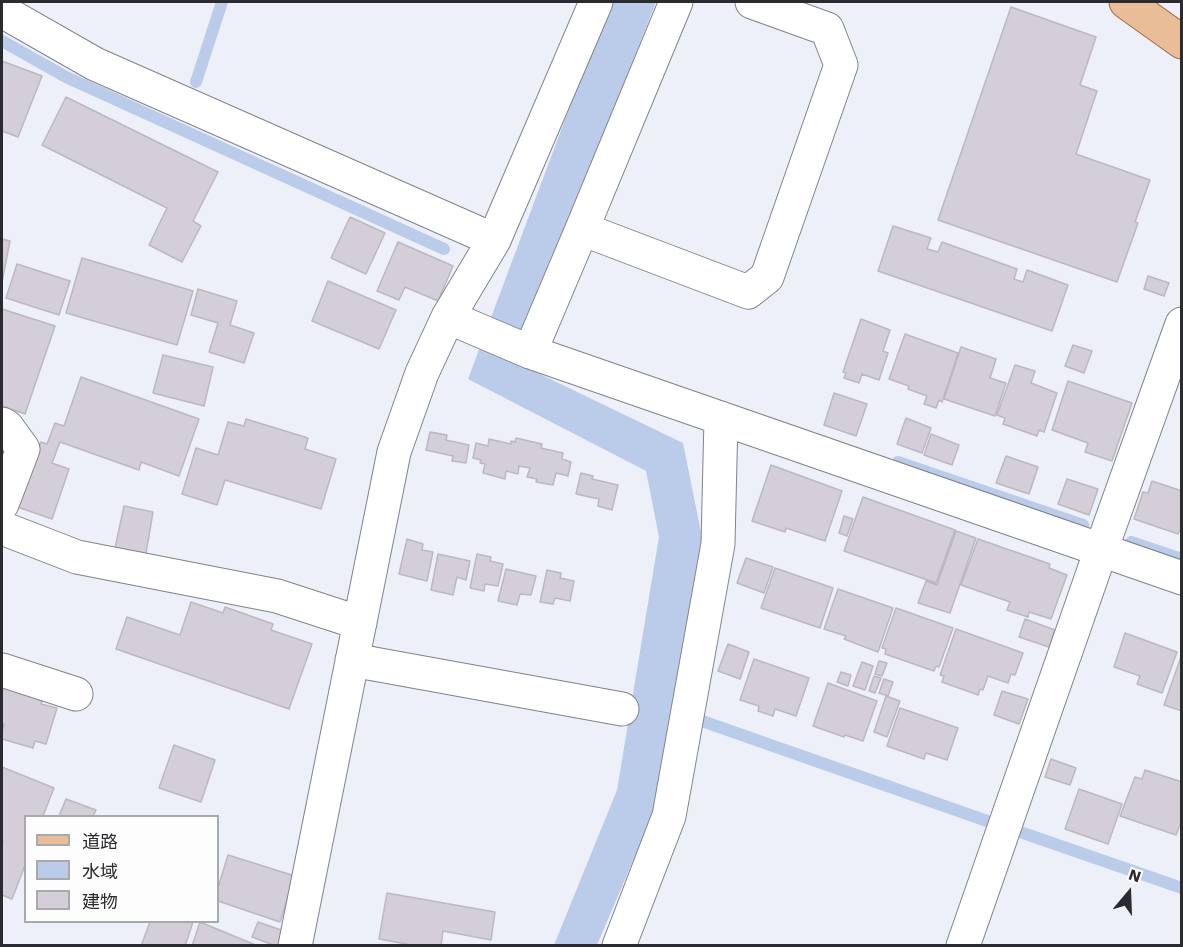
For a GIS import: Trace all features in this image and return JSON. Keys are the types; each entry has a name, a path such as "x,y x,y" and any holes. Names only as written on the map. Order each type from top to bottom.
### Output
{"main road":[{"path":"1126,2 1182,42"}],"street":[{"path":"295,945 394,452 422,373 455,320 494,240 596,2"},
{"path":"527,351 582,229 676,2"},
{"path":"582,229 748,292 766,277 841,65 827,29 752,2"},
{"path":"2,11 95,64 494,240"},
{"path":"455,320 527,351 1182,578"},
{"path":"963,945 1182,324"},
{"path":"619,945 669,816 718,544 721,418"},
{"path":"2,424 8,427 23,449 2,504"},
{"path":"2,528 77,557 278,596 360,623"},
{"path":"352,660 622,709"},
{"path":"2,670 76,694"}],"water":[{"path":"609,2 656,2 515,362 683,443 703,542 658,802 597,945 554,945 617,790 659,537 646,471 468,379"}],"building":[{"path":"1011,7 1096,37 1080,85 1097,91 1076,154 1150,180 1135,222 1138,223 1117,282 938,220"},
{"path":"2,61 42,76 18,137 2,131"},
{"path":"66,97 218,172 193,221 201,226 182,262 149,245 167,208 42,145"},
{"path":"350,217 385,233 366,274 331,258"},
{"path":"893,226 931,238 927,249 938,252 942,242 1017,269 1014,279 1023,282 1027,270 1068,285 1052,331 878,271"},
{"path":"2,239 10,241 2,282"},
{"path":"398,242 453,266 438,301 405,287 399,300 377,291"},
{"path":"82,258 193,291 177,345 66,313"},
{"path":"17,264 70,281 59,315 6,298"},
{"path":"1148,276 1169,283 1164,296 1144,289"},
{"path":"328,281 396,310 379,349 312,321"},
{"path":"198,289 237,301 230,325 254,333 244,363 209,352 218,323 191,315"},
{"path":"2,309 55,326 25,414 2,406"},
{"path":"861,319 890,330 883,351 888,353 879,380 862,374 859,383 844,378 846,373 843,372"},
{"path":"905,334 958,353 942,402 939,400 936,408 924,404 927,396 889,379"},
{"path":"1073,345 1092,351 1084,373 1065,366"},
{"path":"961,347 996,359 990,378 1006,383 995,416 944,399"},
{"path":"163,355 213,367 204,406 153,393"},
{"path":"1015,365 1035,371 1031,383 1057,393 1044,432 1039,430 1037,436 1003,424 1005,418 997,415"},
{"path":"81,377 199,419 179,476 141,462 139,470 60,442 52,463 69,469 52,519 9,504 41,442 47,444 55,423 64,426"},
{"path":"1068,381 1132,403 1112,461 1085,452 1088,443 1052,430"},
{"path":"834,393 867,404 856,436 824,425"},
{"path":"906,418 931,428 922,453 897,444"},
{"path":"246,419 308,438 305,449 336,459 321,509 225,480 217,505 182,494 196,448 218,455 228,422 244,426"},
{"path":"430,432 447,435 446,440 469,445 466,463 452,461 453,456 426,450"},
{"path":"931,434 959,445 952,465 924,455"},
{"path":"516,438 542,444 541,448 563,453 562,459 571,462 568,476 556,473 553,485 536,482 537,479 527,477 530,468 519,466 518,474 506,471 505,479 483,473 485,464 473,458 476,443 488,446 489,439 511,444 511,441 515,442"},
{"path":"1006,456 1038,467 1029,494 996,483"},
{"path":"771,465 842,491 825,541 786,528 785,532 752,521"},
{"path":"581,473 593,476 592,479 618,485 612,510 598,506 599,499 576,494"},
{"path":"1067,479 1098,489 1089,515 1058,504"},
{"path":"1152,481 1182,491 1182,531 1180,530 1178,534 1134,519 1143,492 1148,493"},
{"path":"863,497 955,530 936,583 844,551"},
{"path":"124,506 153,512 145,559 114,553"},
{"path":"844,516 853,519 847,536 839,533"},
{"path":"956,531 976,538 950,613 918,603 926,581 937,585"},
{"path":"407,539 423,544 422,550 433,552 427,581 399,574"},
{"path":"978,539 1050,564 1049,568 1067,575 1051,619 1029,612 1028,617 1007,610 1010,602 961,585"},
{"path":"438,554 470,561 466,580 457,577 453,595 431,590"},
{"path":"477,554 491,557 490,561 503,564 498,586 485,584 484,591 470,588"},
{"path":"746,558 773,567 764,593 737,583"},
{"path":"775,568 833,588 820,628 761,608"},
{"path":"506,569 536,576 531,595 520,594 517,605 498,601"},
{"path":"547,570 561,573 560,578 574,581 570,601 555,598 553,604 540,602"},
{"path":"838,589 893,608 878,652 844,639 846,636 824,629"},
{"path":"191,602 223,613 225,607 273,624 271,630 312,644 289,709 116,649 127,617 180,635"},
{"path":"896,608 953,628 939,667 936,666 934,671 885,654 886,649 882,648"},
{"path":"1025,619 1055,630 1049,647 1019,637"},
{"path":"956,629 1023,653 1015,675 1011,674 1008,683 988,676 983,690 980,689 978,695 942,682 944,676 940,675"},
{"path":"1125,633 1177,652 1162,693 1137,684 1140,676 1114,667"},
{"path":"728,644 749,652 740,679 718,671"},
{"path":"1182,654 1182,711 1164,705"},
{"path":"754,659 809,678 796,716 775,709 773,716 758,711 759,706 740,700"},
{"path":"879,661 887,663 882,676 875,674"},
{"path":"862,662 873,666 865,690 853,686"},
{"path":"841,672 851,675 848,686 837,682"},
{"path":"874,676 881,678 875,693 869,691"},
{"path":"884,679 893,682 888,696 879,693"},
{"path":"828,683 877,701 863,741 813,726"},
{"path":"2,685 43,698 41,704 57,708 46,744 35,741 33,748 2,739 4,724 2,724"},
{"path":"1002,691 1028,699 1019,724 994,715"},
{"path":"886,696 900,701 887,737 874,732"},
{"path":"900,708 958,728 947,760 926,753 924,759 887,746"},
{"path":"174,745 215,760 201,802 159,788"},
{"path":"1051,759 1076,768 1070,785 1045,777"},
{"path":"2,767 54,788 43,815 24,815 24,868 12,899 2,895"},
{"path":"1145,770 1182,782 1182,819 1176,835 1120,816 1135,777 1142,779"},
{"path":"1079,789 1122,804 1108,844 1065,829"},
{"path":"66,799 96,810 94,815 59,815"},
{"path":"228,855 295,876 280,922 219,901 219,885"},
{"path":"387,893 495,912 491,940 443,931 441,946 417,946 379,939"},
{"path":"258,922 287,932 282,946 252,937"},
{"path":"150,923 193,923 185,946 141,946"},
{"path":"200,923 202,923 258,946 192,946"}],"waterway":[{"path":"196,82 222,2"},
{"path":"2,41 66,77 444,249"},
{"path":"898,462 1083,525"},
{"path":"1131,542 1182,559"},
{"path":"702,721 990,822"},
{"path":"1023,833 1182,888"}]}
